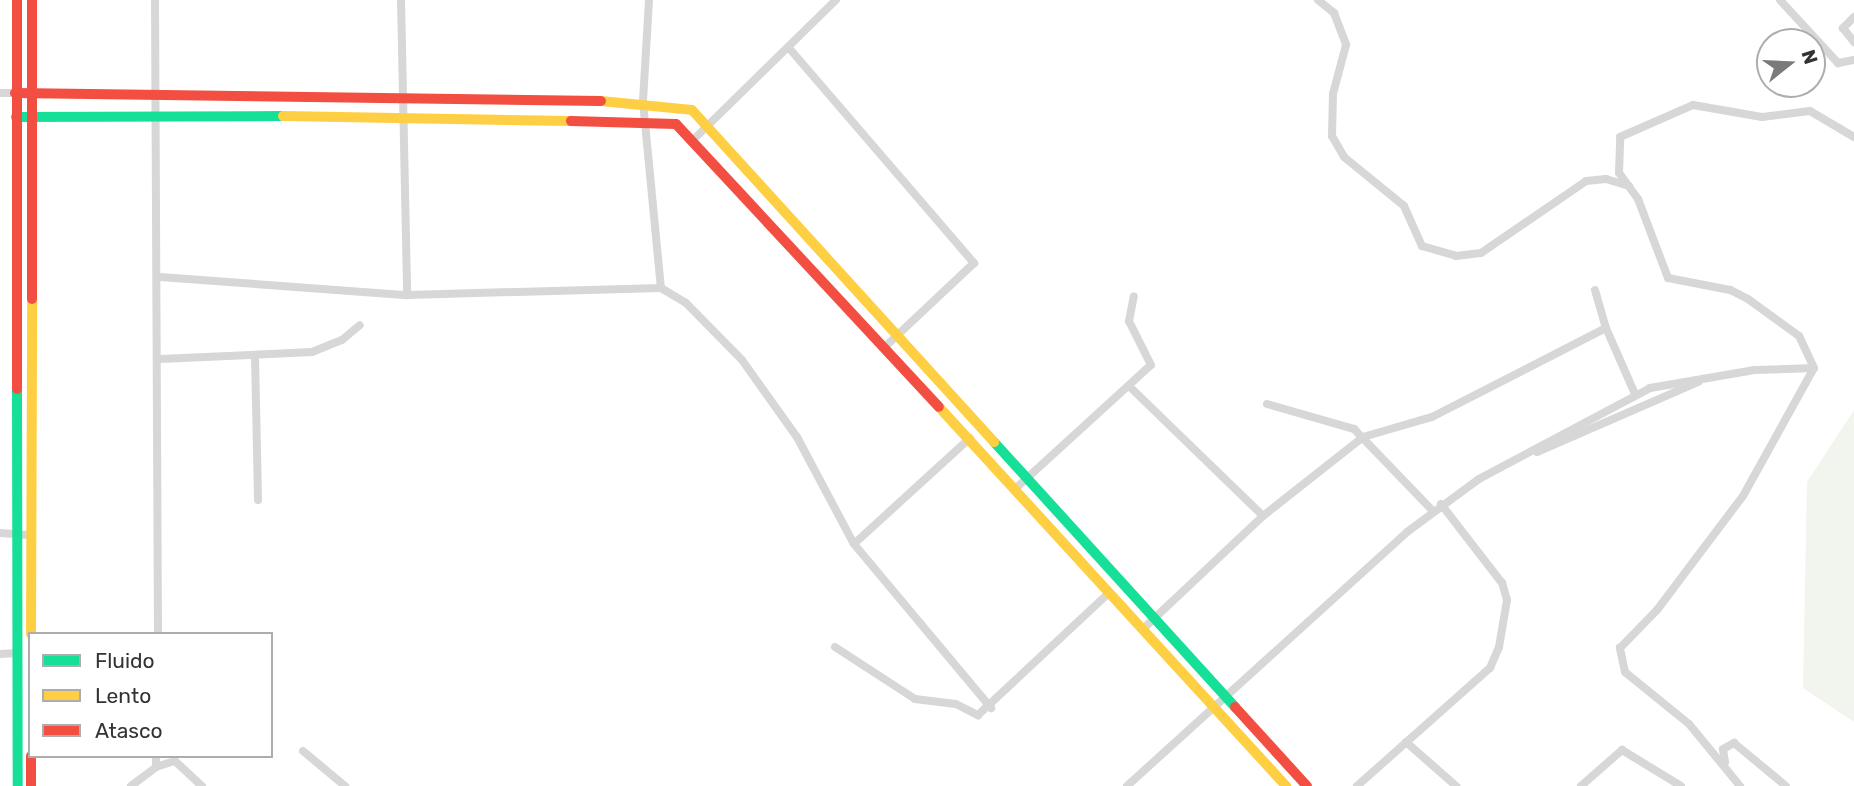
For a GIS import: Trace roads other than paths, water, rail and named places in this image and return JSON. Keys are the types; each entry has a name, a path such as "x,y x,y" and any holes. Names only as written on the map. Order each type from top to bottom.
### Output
{"street":[{"path":"17,0 15,534 18,786"},
{"path":"31,632 32,0"},
{"path":"155,0 154,117 160,277 158,632"},
{"path":"401,0 407,295"},
{"path":"649,0 643,102 647,120 661,288"},
{"path":"695,139 836,0"},
{"path":"1318,0 1334,13 1346,45 1333,94 1332,136 1344,157 1404,206 1422,246 1456,256 1481,253 1586,181 1606,179 1629,186"},
{"path":"1780,0 1838,63 1854,60"},
{"path":"1854,17 1843,28 1854,42"},
{"path":"789,48 974,263 885,347"},
{"path":"0,93 643,102 682,106 706,127 1307,786"},
{"path":"1814,368 1799,336 1748,299 1730,290 1668,278 1647,217 1619,173 1620,137 1684,106 1762,117 1810,111 1854,138"},
{"path":"16,117 404,115 647,120 676,124 695,139 1286,786"},
{"path":"160,277 407,295 661,288 686,303 742,360 797,437 855,544 991,708"},
{"path":"1595,290 1606,328 1635,394"},
{"path":"1015,489 1130,387 1152,360 1129,321 1134,296"},
{"path":"160,359 312,352 342,340 360,325"},
{"path":"1143,629 1263,516 1363,437 1433,417 1606,328"},
{"path":"255,356 258,500"},
{"path":"1127,786 1224,695 1432,510 1499,468 1635,394 1709,377 1814,368"},
{"path":"1740,786 1689,724 1625,672 1620,648 1657,610 1744,496 1814,368"},
{"path":"1499,468 1709,377"},
{"path":"1130,387 1263,516"},
{"path":"1267,404 1344,424 1363,437 1432,510"},
{"path":"855,544 970,438"},
{"path":"1357,786 1490,668 1507,600 1489,562 1441,504"},
{"path":"0,533 31,535"},
{"path":"835,647 915,699 956,704 978,715 991,708 1109,593"},
{"path":"0,654 17,653"},
{"path":"1406,742 1456,786"},
{"path":"1727,768 1723,748 1734,743 1786,786"},
{"path":"1583,785 1622,750 1681,786"},
{"path":"303,751 345,786"},
{"path":"31,758 31,786"},
{"path":"156,758 156,767"},
{"path":"131,786 156,767 175,761 202,786"}]}
